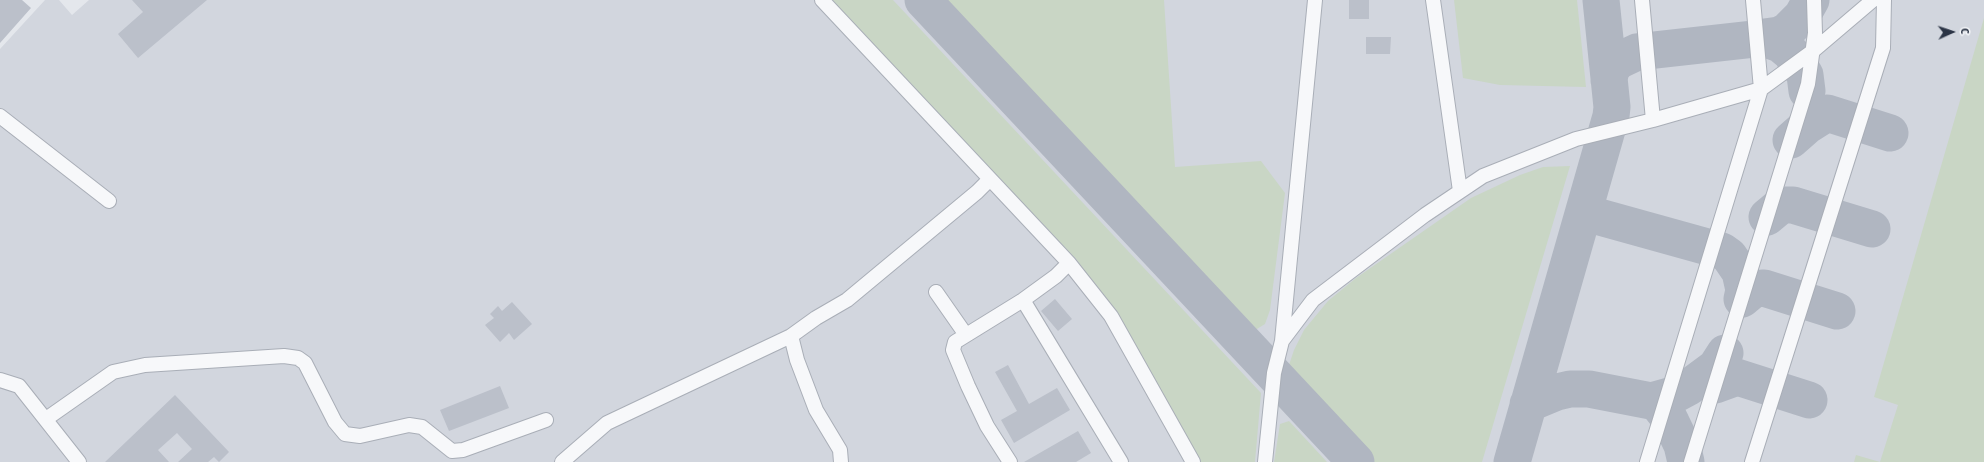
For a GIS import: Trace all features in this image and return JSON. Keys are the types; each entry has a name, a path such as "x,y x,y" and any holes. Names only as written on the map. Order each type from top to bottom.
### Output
{"lane":[{"path":"822,0 1070,263 1111,316 1193,462"},
{"path":"1265,462 1274,374 1282,341 1314,0"},
{"path":"1433,0 1460,191"},
{"path":"1642,0 1653,120"},
{"path":"1647,462 1762,90 1753,0"},
{"path":"1691,462 1807,90 1815,33 1814,0"},
{"path":"1282,341 1314,300 1425,215 1483,176 1576,138 1653,120 1762,90 1813,51 1873,0"},
{"path":"1752,462 1883,48 1884,0"},
{"path":"0,116 109,201"},
{"path":"562,462 607,423 791,336 816,318 847,300 977,192 990,179"},
{"path":"1010,462 987,426 953,350 955,342 1022,300 1056,276 1070,263"},
{"path":"936,292 966,335"},
{"path":"1022,300 1121,462"},
{"path":"791,336 797,360 816,410 840,450 841,462"},
{"path":"46,419 113,372 145,365 284,356 298,358 305,363 335,422 345,434 360,436 409,425 422,426 452,451 463,450 546,420"},
{"path":"0,380 19,386 80,462"}],"shaded area":[{"path":"45,0 59,0 72,15 89,0 1984,0 1984,462 0,462 0,49"}],"green space":[{"path":"830,0 893,0 1261,393 1255,462 1198,462 1104,298 1076,259"},
{"path":"943,0 1164,0 1175,167 1261,161 1285,193 1270,310 1265,324 1252,332"},
{"path":"1454,0 1577,0 1586,87 1500,85 1463,78"},
{"path":"1984,18 1984,462 1880,462 1898,405 1874,397"},
{"path":"1570,166 1482,462 1374,462 1287,371 1294,350 1304,330 1328,301 1356,278 1471,198 1520,175 1543,167"},
{"path":"1289,421 1327,462 1274,462 1280,424"},
{"path":"1856,455 1880,462 1854,462"}],"building":[{"path":"0,0 22,0 31,8 0,43"},
{"path":"132,0 207,0 138,58 118,34 143,12"},
{"path":"1349,0 1369,0 1369,19 1349,19"},
{"path":"1366,37 1391,37 1390,54 1366,54"},
{"path":"1055,299 1072,319 1058,331 1041,311"},
{"path":"512,302 532,324 514,340 509,333 500,342 485,325 494,318 490,314 498,306 502,311"},
{"path":"1008,365 1029,404 1057,388 1070,410 1014,443 1001,420 1017,411 995,372"},
{"path":"500,386 509,408 449,431 440,410"},
{"path":"175,395 229,452 219,462 214,457 208,462 178,462 192,449 177,433 158,450 169,462 105,462"},
{"path":"1078,431 1091,453 1076,462 1024,462"}],"taxiway":[{"path":"923,0 1356,462"},
{"path":"1512,462 1611,116 1612,107 1601,0"},
{"path":"1757,38 1779,35 1787,31 1802,16 1811,0"},
{"path":"1609,80 1611,69 1618,61 1637,52 1763,38 1780,44 1791,53 1805,75 1807,91"},
{"path":"1791,140 1808,125 1827,113 1890,133"},
{"path":"1767,217 1779,207 1793,205 1872,229"},
{"path":"1580,225 1586,219 1596,216 1722,251 1729,256 1740,272 1744,290 1742,299"},
{"path":"1742,299 1754,289 1764,288 1837,311"},
{"path":"1651,401 1676,394 1689,387 1716,367 1725,353"},
{"path":"1715,385 1737,377 1809,400"},
{"path":"1528,404 1557,392 1570,389 1589,389 1651,401 1658,404 1669,418 1682,445 1686,462"}]}
